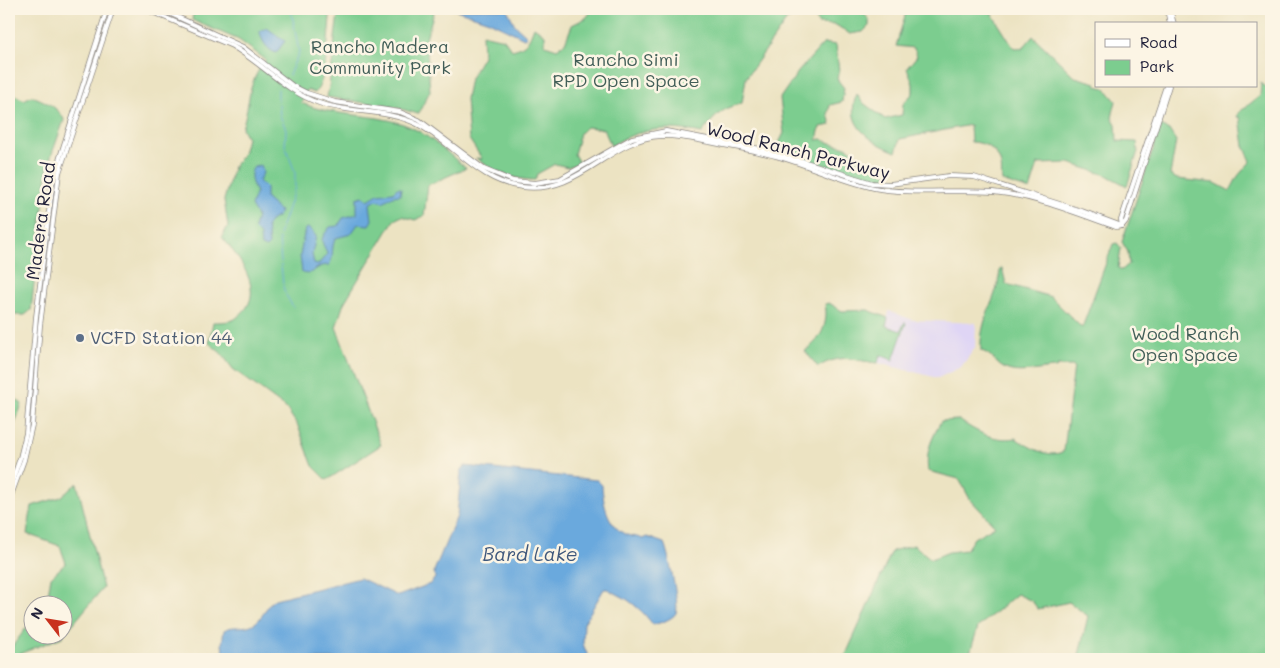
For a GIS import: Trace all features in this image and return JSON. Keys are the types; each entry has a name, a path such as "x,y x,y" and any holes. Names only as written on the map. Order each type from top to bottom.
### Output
{"main road":[{"name":"Madera Road","path":"9,490 26,433 36,317 54,173 107,9"},
{"name":"Madera Road","path":"9,501 24,460 32,425 40,326 59,173 113,9"},
{"name":"Wood Ranch Parkway","path":"145,9 232,46 246,54 294,92 308,99 337,107 399,117 417,124 487,176 515,186 543,188 561,184 574,179 640,140 672,136 759,152 873,188 971,191 1016,195 1116,227 1122,226"},
{"name":"Wood Ranch Parkway","path":"160,9 243,47 293,86 307,93 335,102 395,111 420,120 484,169 513,181 535,183 554,181 574,174 632,138 652,133 672,132 771,150 872,183 890,184 949,176 974,177 1082,211 1122,226"},
{"path":"1169,9 1172,22"},
{"path":"1122,226 1126,221 1167,88"}],"shaded area":[{"path":"889,311 913,320 976,323 975,348 961,367 938,378 878,363"}],"green space":[{"path":"188,9 331,9 323,77 315,93 307,90 301,103 326,111 378,118 403,124 428,137 466,168 428,185 424,216 415,220 402,216 394,220 344,303 336,327 381,445 327,480 313,466 298,426 286,408 233,369 221,353 209,343 213,322 235,319 249,304 251,294 247,274 222,237 228,226 224,200 234,166 243,154 247,138 242,128 252,85 266,60 239,40 192,20 193,14"},
{"name":"Rancho Madera Community Park","path":"339,9 435,9 426,38 430,91 418,114 398,108 327,97"},
{"name":"Rancho Simi RPD Open Space","path":"593,9 805,9 786,21 746,78 742,103 719,114 702,133 678,129 655,130 633,135 611,146 604,129 586,127 580,133 574,154 579,163 568,167 555,164 537,174 535,180 519,179 504,174 476,158 482,159 469,139 466,99 470,78 483,56 482,34 504,39 512,50 521,47 527,42 534,27 545,35 545,45 557,49 565,43 572,25 586,18"},
{"path":"808,9 868,9 864,14 869,19 869,26 863,32 850,34 836,25 818,24 816,17"},
{"path":"907,9 989,9 1013,47 1022,49 1033,36 1075,77 1095,83 1095,88 1105,88 1116,101 1112,117 1116,124 1117,141 1137,142 1138,151 1127,186 1106,175 1069,163 1038,164 1030,190 1002,181 1001,165 997,155 986,145 971,142 970,125 900,139 896,152 877,143 862,131 857,123 854,115 854,105 857,94 862,102 885,119 902,115 903,104 913,93 913,84 907,68 917,56 914,48 896,46"},
{"path":"824,43 836,45 839,71 837,79 844,88 842,102 830,105 828,114 831,125 820,127 817,140 822,139 848,148 863,163 886,173 891,182 873,181 776,149 784,133 780,98 798,72"},
{"path":"9,65 15,95 24,100 31,96 40,99 55,108 64,120 48,165 31,310 25,315 9,315"},
{"name":"Wood Ranch Open Space","path":"1261,83 1266,87 1271,87 1271,659 1078,659 1088,616 1069,602 1038,609 1032,601 1017,594 978,627 968,659 844,659 892,551 914,545 931,559 949,552 966,550 974,538 995,526 970,499 959,479 928,471 928,451 941,421 959,420 985,435 1007,439 1015,438 1045,453 1052,454 1064,451 1074,366 1057,366 1056,368 1021,372 1008,370 981,351 983,328 996,291 1000,269 1002,268 1006,284 1051,297 1082,328 1113,244 1117,243 1121,248 1118,268 1122,270 1129,264 1128,252 1122,242 1161,126 1169,130 1176,141 1170,175 1177,179 1215,183 1230,191 1238,176 1251,161 1244,146 1240,117 1237,117 1238,113 1260,96"},
{"path":"829,303 842,311 868,310 888,318 886,326 901,331 904,323 906,323 893,360 880,355 878,363 841,359 827,362 818,367 805,351 815,342 825,324 825,304"},
{"path":"9,393 22,404 9,440"},
{"path":"77,483 103,588 72,625 72,596 48,596 51,577 66,563 60,546 27,534 32,506 61,497"},
{"path":"22,633 22,646 39,646 9,658 9,651"}],"water":[{"path":"453,9 507,9 515,25 527,36 524,38 489,21"},
{"path":"267,28 285,41 276,53 267,47 262,38 260,31"},
{"path":"261,165 263,173 259,181 266,188 266,199 280,211 278,216 270,221 267,226 269,245 266,248 261,246 260,235 254,229 257,216 251,206 256,192 252,183 251,173 254,167"},
{"path":"397,188 401,188 400,195 393,196 383,202 377,200 370,204 372,220 369,225 358,224 351,234 336,238 329,265 321,266 308,274 302,273 300,256 305,229 309,228 316,236 312,254 314,264 318,265 327,254 322,238 330,227 338,226 343,218 357,214 357,198 363,196 368,200 378,194 393,192"},
{"name":"Bard Lake","path":"465,466 597,480 602,485 605,507 615,526 627,535 642,539 647,537 664,543 675,590 676,613 669,619 653,625 646,616 623,597 609,589 604,589 584,623 583,644 589,659 224,659 222,644 224,630 255,623 275,599 360,578 398,596 430,584 435,578 434,571 457,516 461,471"}],"waterway":[{"path":"289,75 299,52 291,9"},
{"path":"278,89 278,101"},
{"path":"279,104 280,116 286,129 285,146 295,172 295,187 279,235"},
{"path":"279,239 281,262"},
{"path":"281,265 283,284"},
{"path":"283,286 285,293"},
{"path":"286,295 293,307"}],"place":[{"name":"VCFD Station 44","path":"80,338"}]}
